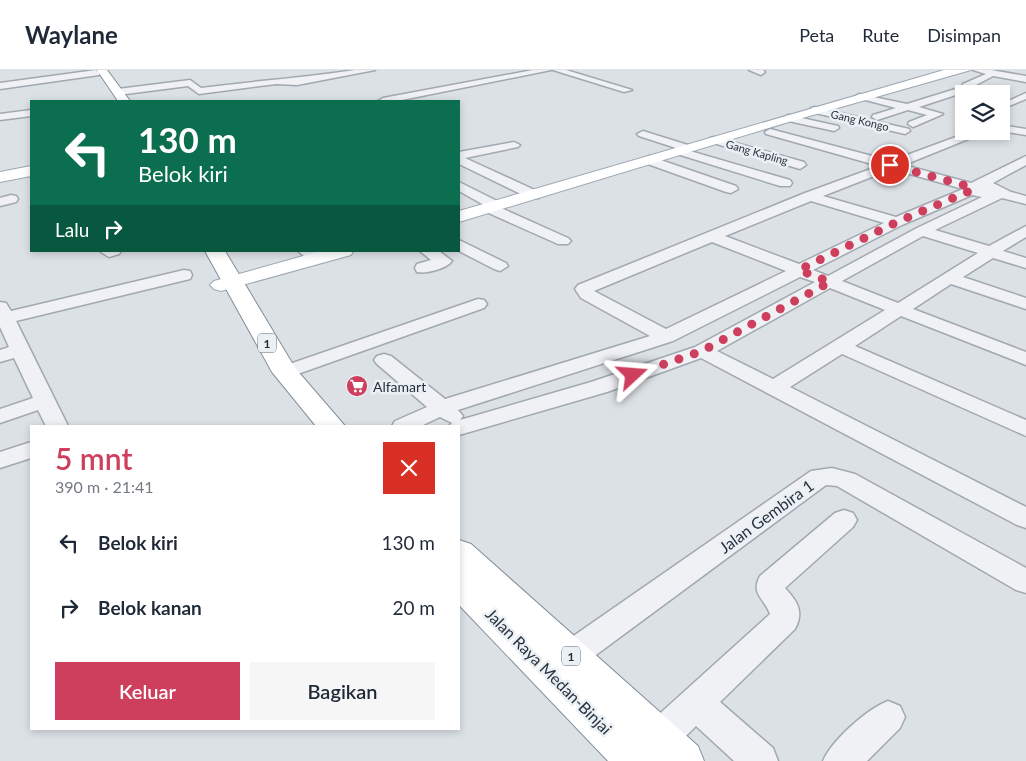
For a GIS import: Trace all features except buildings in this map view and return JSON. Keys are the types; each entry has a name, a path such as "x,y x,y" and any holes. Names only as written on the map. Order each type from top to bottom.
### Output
{"main road":[{"path":"460,217 627,167 646,166 683,150 859,97 954,70 966,70"},
{"path":"98,71 118,99"},
{"path":"0,177 30,171"},
{"name":"1","path":"204,252 285,372 330,425"},
{"name":"1","path":"215,252 227,284 271,376 311,425"},
{"path":"227,284 312,255 336,252"},
{"name":"Jalan Raya Medan-Binjai","path":"460,554 570,656 660,754"},
{"name":"Jalan Raya Medan-Binjai","path":"460,583 660,754"}],"street":[{"path":"288,74 311,70"},
{"path":"190,83 199,91 273,81 295,82 371,70"},
{"path":"384,97 401,98 546,70"},
{"path":"557,70 627,90"},
{"path":"589,70 603,74"},
{"path":"977,70 1026,79"},
{"path":"0,86 98,71"},
{"path":"118,99 190,83 217,80 228,76"},
{"path":"337,76 360,83"},
{"path":"877,117 968,88 966,86 989,76"},
{"path":"410,86 431,92"},
{"path":"1010,103 1026,96"},
{"path":"859,97 908,107"},
{"name":"Gang Kongo","path":"815,110 909,127 938,114 908,107"},
{"path":"0,117 30,113"},
{"path":"788,118 844,131"},
{"path":"1010,129 1026,132"},
{"path":"770,132 1026,200"},
{"path":"643,134 683,150 785,183"},
{"name":"Gang Kapling","path":"714,140 800,165"},
{"path":"666,336 587,294 584,289 810,196 958,140"},
{"path":"460,156 514,144"},
{"path":"460,160 534,195"},
{"path":"461,427 598,387 702,351 922,231 987,190 1026,160"},
{"path":"646,166 731,190"},
{"path":"460,182 492,207 563,241"},
{"path":"405,425 442,408 666,336 897,222 987,190 1018,182"},
{"path":"810,196 897,222"},
{"path":"774,388 842,347 897,309 1026,230"},
{"path":"922,231 1026,263"},
{"path":"711,236 1026,358"},
{"path":"460,246 500,266"},
{"path":"423,268 444,261 430,252"},
{"path":"57,425 3,313 184,275"},
{"path":"950,278 1026,304"},
{"path":"285,372 478,304"},
{"path":"842,347 1026,430"},
{"path":"0,356 21,350"},
{"path":"702,351 1026,518"},
{"path":"384,360 442,408 459,425"},
{"path":"0,416 45,401"},
{"path":"0,460 30,450"},
{"name":"Jalan Gembira 1","path":"570,656 820,477 825,476 846,480 1026,582"},
{"path":"660,754 697,704 784,620 785,608 771,592 770,584 844,520"},
{"path":"697,704 760,761"},
{"path":"841,761 888,717"}],"place":[{"name":"Alfamart","path":"357,386"}],"route":[{"path":"633,375 702,351 830,282 799,270 897,222 972,190 971,187 890,165"}]}
